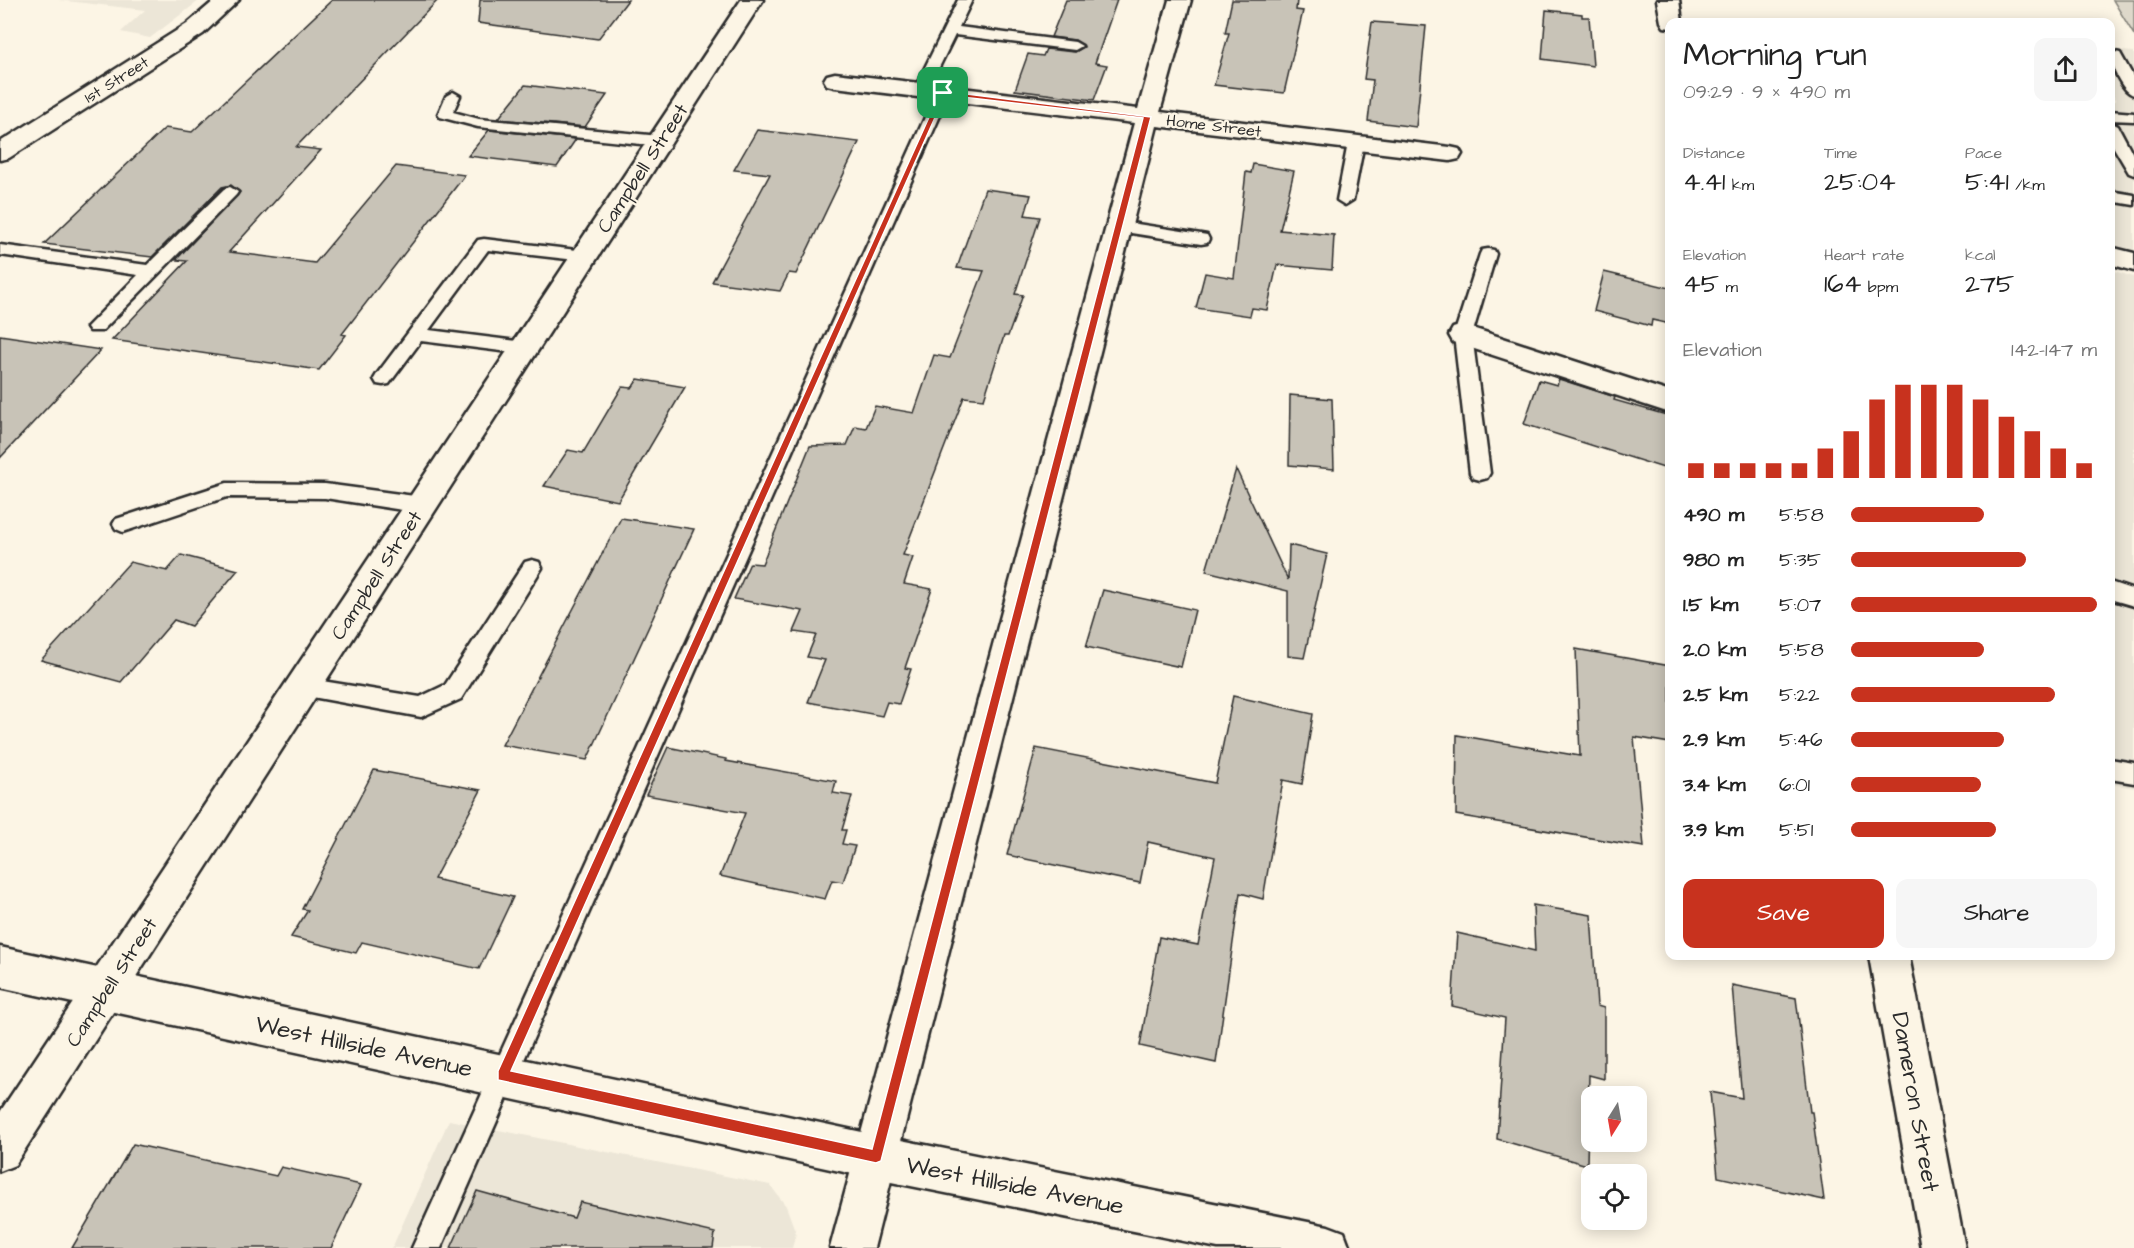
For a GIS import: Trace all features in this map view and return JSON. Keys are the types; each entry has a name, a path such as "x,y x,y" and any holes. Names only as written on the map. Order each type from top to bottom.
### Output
{"street":[{"name":"1st Street","path":"0,153 195,29 228,0"},
{"name":"Campbell Street","path":"0,1150 752,0"},
{"path":"852,1248 1118,226 1180,0"},
{"path":"1668,0 1671,18"},
{"name":"Home Street","path":"835,80 1450,154"},
{"path":"2115,256 2134,262"},
{"path":"1463,335 1665,401"},
{"name":"Dameron Street","path":"1890,960 1943,1248"},
{"name":"West Hillside Avenue","path":"0,967 876,1157 1328,1248"}],"lane":[{"path":"426,1248 932,92 951,30 965,0"},
{"path":"951,30 1075,46"},
{"path":"2115,56 2134,91"},
{"path":"453,96 445,114 478,123 660,141"},
{"path":"2115,115 2134,117"},
{"path":"2115,135 2134,170"},
{"path":"1345,200 1356,143"},
{"path":"96,327 230,192"},
{"path":"2115,197 2134,200"},
{"path":"1118,226 1201,239"},
{"path":"383,379 484,244 585,256"},
{"path":"0,250 151,271"},
{"path":"1480,473 1463,335 1488,254"},
{"path":"417,334 525,348"},
{"path":"123,524 227,490 325,491 422,505"},
{"path":"304,687 421,707 453,692 532,568"},
{"path":"2115,592 2134,598"},
{"path":"2115,771 2134,773"}],"shaded area":[{"path":"58,0 200,0 150,38 121,32 145,10"},
{"path":"2113,0 2134,0 2134,35"},
{"path":"2115,50 2134,52 2134,254 2115,248"},
{"path":"2115,271 2134,277 2134,788 2115,785"},
{"path":"449,1120 770,1185 786,1206 796,1233 792,1248 392,1248"}],"building":[{"path":"332,0 438,0 296,147 321,150 229,252 315,263 396,166 465,175 342,334 346,335 319,370 112,340 187,261 176,260 240,192 231,185 222,187 152,257 44,244 165,128 192,132"},
{"path":"480,0 628,0 598,39 478,23"},
{"path":"1066,0 1117,0 1095,63 1107,65 1094,100 1015,90 1028,54 1043,56 1046,49 1075,52 1084,47 1075,40 1051,37"},
{"path":"1232,0 1297,0 1296,10 1303,11 1284,93 1214,85 1229,33 1225,33"},
{"path":"1546,10 1582,14 1582,17 1589,17 1593,66 1542,59"},
{"path":"1372,22 1426,26 1416,127 1368,121 1373,80 1364,79"},
{"path":"525,85 607,95 585,127 498,119"},
{"path":"489,130 576,139 557,167 468,156"},
{"path":"757,130 859,142 796,274 789,273 780,291 712,282 770,174 734,170"},
{"path":"1253,164 1294,171 1280,230 1334,235 1332,270 1277,265 1267,310 1252,308 1250,316 1196,308 1205,273 1234,278 1246,172 1251,173"},
{"path":"985,189 1031,195 1025,215 1040,217 1015,294 1023,295 1008,336 1004,336 984,399 964,397 903,555 913,557 904,584 932,589 905,668 911,669 899,704 887,702 882,716 808,702 825,660 807,657 816,635 794,632 803,611 734,599 750,563 762,564 810,446 847,445 855,426 866,428 875,406 914,413 934,355 950,358 984,271 957,268"},
{"path":"1604,272 1665,287 1665,323 1652,320 1651,326 1594,311"},
{"path":"0,335 101,350 0,458"},
{"path":"638,379 685,387 618,501 544,486 568,450 583,453 622,387 632,388"},
{"path":"1559,379 1615,397 1614,400 1665,415 1665,468 1524,424 1539,380 1557,385"},
{"path":"1290,395 1332,399 1334,469 1289,465"},
{"path":"1236,469 1288,580 1289,545 1327,554 1304,658 1288,656 1288,591 1206,571"},
{"path":"621,518 694,529 587,760 502,745"},
{"path":"181,555 238,570 191,626 174,620 121,682 41,660 130,562 167,571"},
{"path":"1103,590 1195,610 1181,667 1086,647"},
{"path":"1576,649 1665,665 1665,742 1634,737 1644,847 1456,815 1457,735 1580,756"},
{"path":"1233,696 1313,714 1302,784 1283,780 1263,899 1240,893 1216,1063 1140,1046 1159,937 1198,945 1215,857 1148,842 1140,883 1007,855 1036,748 1215,783"},
{"path":"668,747 726,759 726,761 836,781 833,793 852,796 842,830 846,830 842,844 855,846 843,882 832,880 825,899 720,876 745,813 646,795"},
{"path":"374,770 481,790 434,879 513,897 479,969 362,942 356,953 291,937 308,910 302,909"},
{"path":"1533,905 1591,915 1597,1006 1604,1008 1604,1079 1589,1075 1589,1086 1581,1086 1581,1152 1587,1152 1587,1164 1497,1139 1505,1018 1452,1006 1457,933 1535,951"},
{"path":"1732,985 1796,998 1824,1200 1718,1177 1710,1092 1742,1098"},
{"path":"133,1144 276,1176 281,1167 361,1185 331,1248 72,1248"},
{"path":"477,1191 574,1218 580,1202 715,1233 713,1248 451,1248"}],"route":[{"path":"943,93 1147,117 876,1157 502,1076 612,830 943,93"}]}
